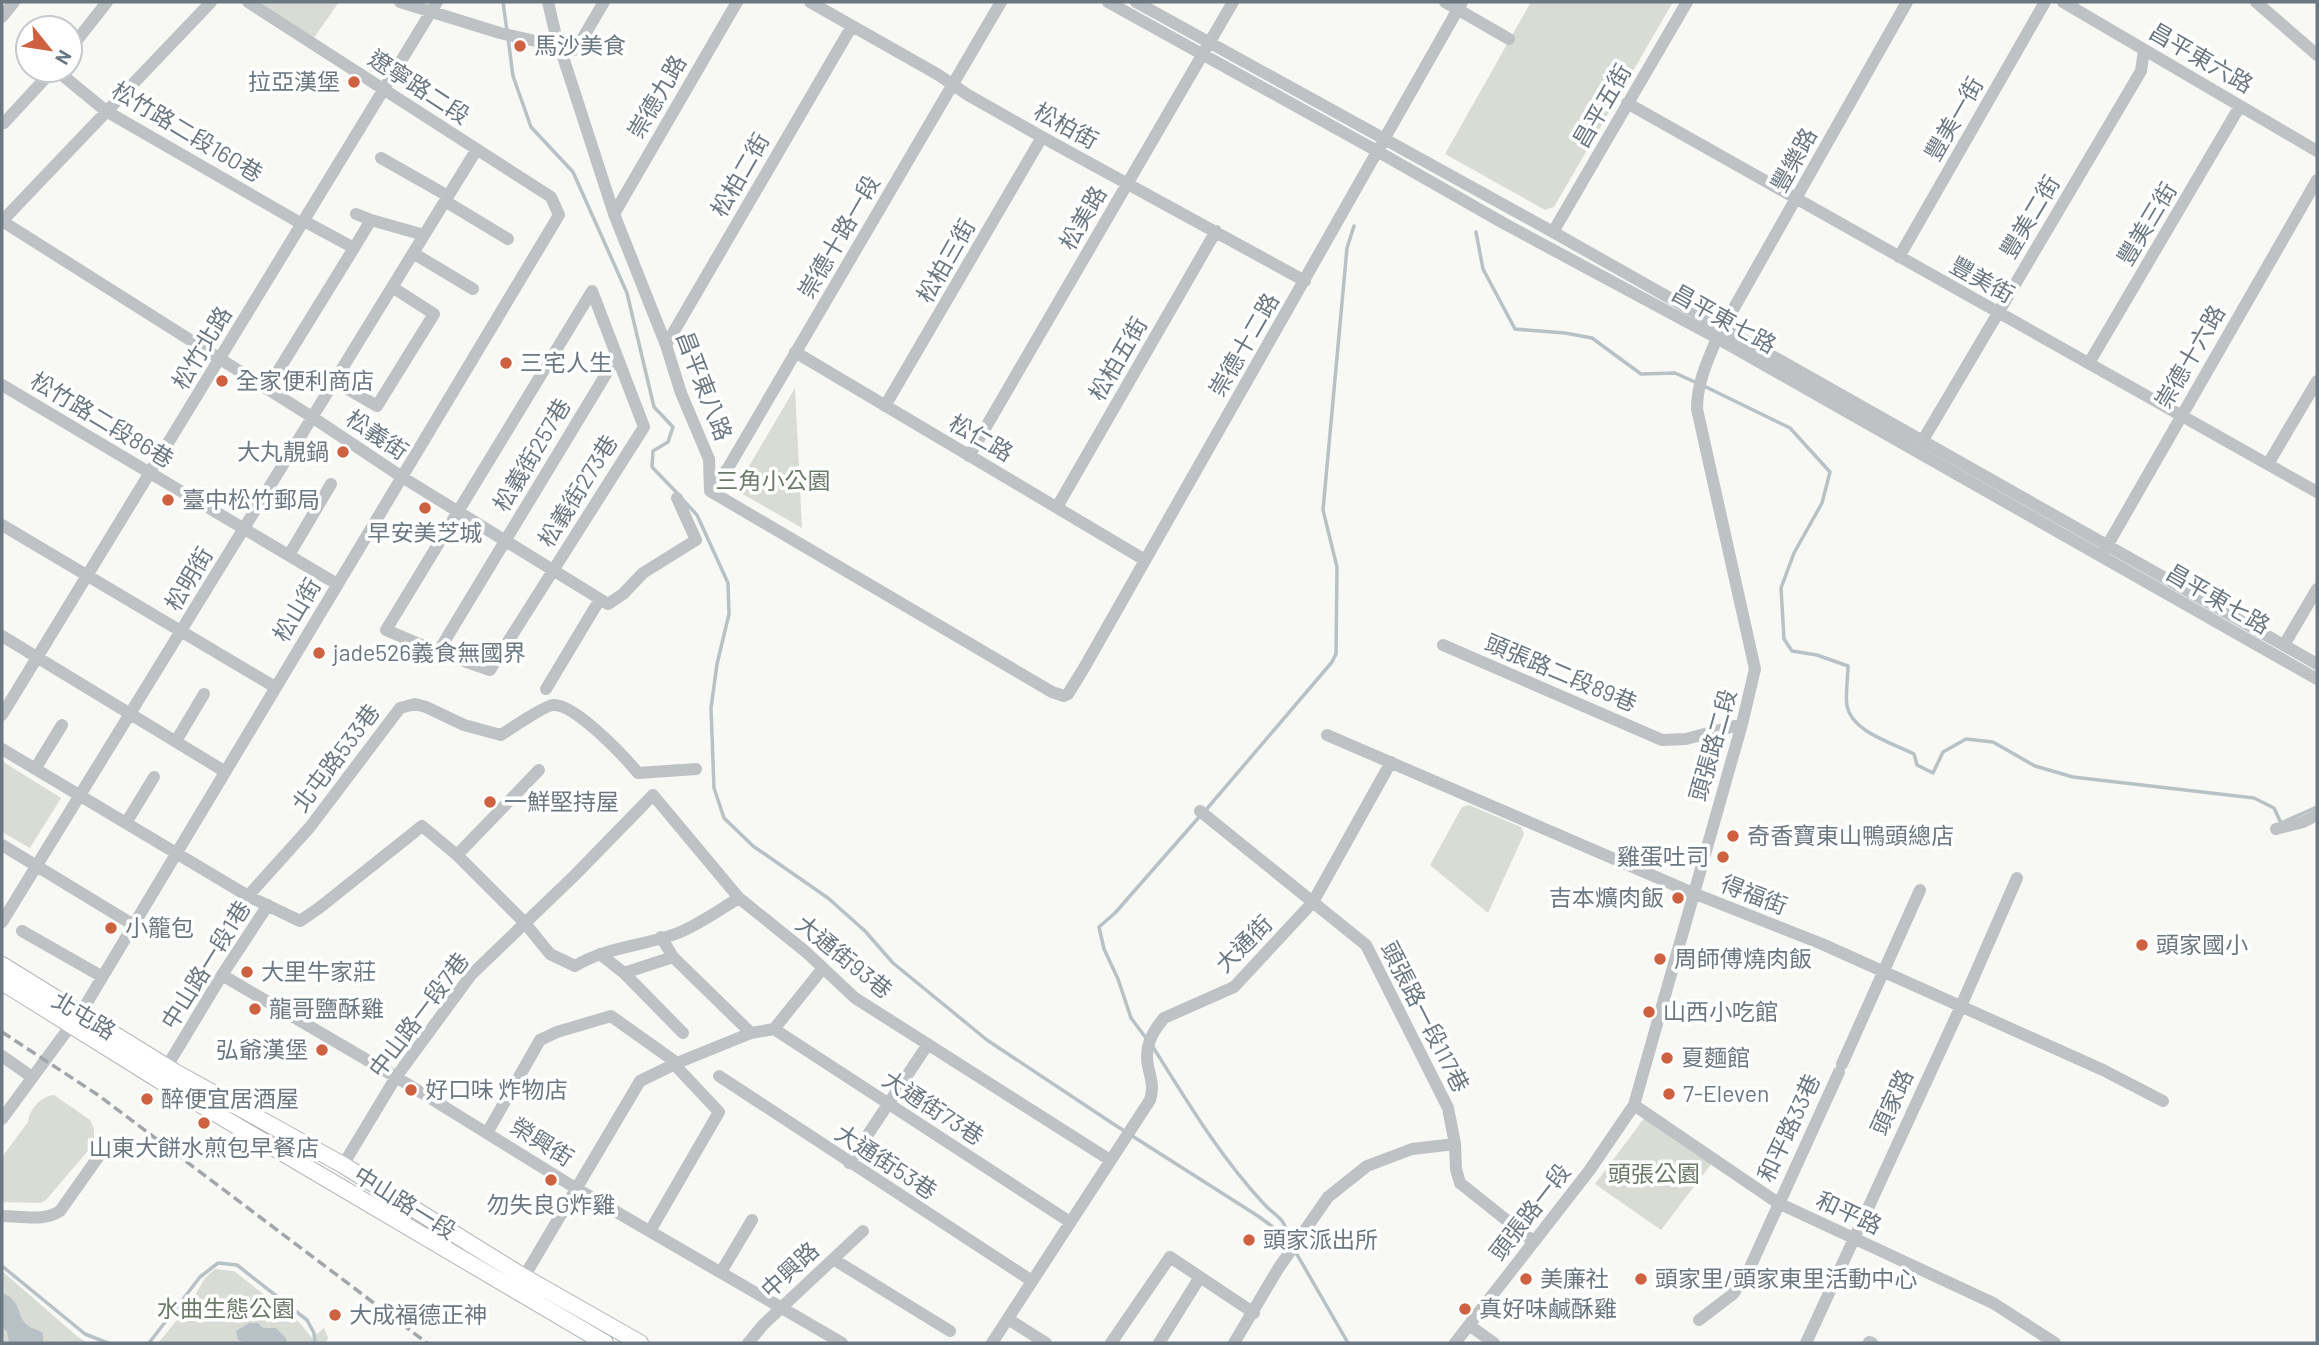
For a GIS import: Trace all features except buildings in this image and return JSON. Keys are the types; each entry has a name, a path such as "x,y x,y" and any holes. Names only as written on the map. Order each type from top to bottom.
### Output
{"main road":[{"name":"北屯路","path":"2,965 75,1020"},
{"name":"北屯路","path":"2,982 75,1020 163,1073"},
{"name":"中山路一段","path":"163,1073 343,1165 524,1277 640,1343"},
{"name":"中山路一段","path":"163,1073 334,1181 605,1343"}],"street":[{"path":"2,17 14,2"},
{"path":"84,31 107,2"},
{"path":"2,221 211,2"},
{"name":"遼寧路二段","path":"248,2 551,197 559,215"},
{"path":"400,2 434,7 500,33 549,44 563,53 573,50 582,41 604,2"},
{"name":"昌平東八路","path":"548,2 614,214 666,345 681,393 709,459 710,491"},
{"name":"崇德九路","path":"614,214 737,2"},
{"name":"松柏街","path":"810,2 1042,137 1305,281"},
{"name":"崇德十路一段","path":"710,491 728,468 1001,2"},
{"name":"昌平東七路","path":"1108,2 1385,138 1553,232 1721,333 2104,551 2317,664"},
{"name":"昌平東七路","path":"1136,2 1206,48 1377,151 1505,224 1721,333 1923,440 2317,679"},
{"name":"松美路","path":"969,456 1233,2"},
{"path":"1445,2 1460,5 1509,39"},
{"name":"昌平五街","path":"1553,232 1687,2"},
{"name":"豐樂路","path":"1721,333 1907,2"},
{"name":"豐美一街","path":"1899,257 2045,2"},
{"name":"昌平東六路","path":"2063,2 2317,151"},
{"path":"2256,2 2317,55"},
{"name":"崇德十二路","path":"710,491 1052,692 1064,696 1068,694 1460,5"},
{"name":"松竹北路","path":"2,715 434,7"},
{"name":"松柏二街","path":"666,345 852,26"},
{"name":"豐美二街","path":"1923,440 2141,71 2144,50"},
{"path":"4,123 41,84"},
{"name":"松竹路二段160巷","path":"72,84 106,111 303,223 354,248"},
{"name":"豐美街","path":"1627,103 2317,492"},
{"name":"豐美三街","path":"2089,363 2241,106"},
{"name":"松柏三街","path":"885,407 1042,137"},
{"name":"松明街","path":"2,922 477,149"},
{"path":"381,158 509,239"},
{"name":"崇德十六路","path":"2104,551 2317,180"},
{"path":"356,214 424,235"},
{"name":"松山街","path":"2,1119 75,1020 559,215"},
{"path":"267,389 371,220"},
{"name":"松義街","path":"2,221 402,477 600,599"},
{"name":"松柏五街","path":"1057,507 1216,231"},
{"path":"413,253 473,289"},
{"path":"334,381 377,406 434,314 392,287"},
{"path":"553,570 490,670 438,652 386,629 593,291 617,356"},
{"name":"頭張路二段","path":"1634,1105 1742,724 1755,669 1699,420 1697,392 1704,369 1721,333"},
{"name":"松仁路","path":"795,352 1146,560"},
{"name":"松義街257巷","path":"438,652 617,356"},
{"name":"松義街273巷","path":"553,570 643,427 617,356"},
{"path":"2268,464 2317,381"},
{"name":"松竹路二段86巷","path":"2,385 337,584"},
{"path":"289,555 331,484"},
{"path":"546,689 600,599 608,604 623,594 643,573 696,540 677,498"},
{"path":"2,525 275,687"},
{"path":"2284,645 2317,589"},
{"path":"2,636 224,771"},
{"name":"頭張路二段89巷","path":"1443,645 1662,740 1686,739 1742,724"},
{"path":"176,741 204,694"},
{"name":"北屯路533巷","path":"248,896 310,827 400,708 415,704 426,706 464,725 501,735 551,705 564,706 604,737 638,773 696,769"},
{"path":"35,769 61,725"},
{"name":"得福街","path":"1327,735 1693,893 1884,971 2103,1070 2163,1101"},
{"path":"2,749 248,896 268,905"},
{"name":"大通街","path":"992,1343 1150,1100 1153,1091 1148,1046 1164,1018 1234,987 1313,902 1391,762"},
{"path":"457,855 539,770"},
{"path":"126,823 154,777"},
{"name":"中山路一段7巷","path":"343,1165 396,1077 471,975 653,795"},
{"name":"大通街93巷","path":"653,795 739,898 855,998 1111,1160"},
{"name":"頭張路一段117巷","path":"1200,811 1366,946 1448,1108 1460,1183 1534,1242"},
{"path":"2276,829 2317,815"},
{"name":"中山路一段1巷","path":"163,1073 268,905 300,921 422,825 457,855 524,922 550,954 575,966 600,954"},
{"path":"2,845 132,924"},
{"name":"頭家路","path":"1806,1343 2017,878"},
{"name":"和平路33巷","path":"1699,1320 1733,1294 1747,1274 1920,890"},
{"path":"600,954 677,933 739,898"},
{"path":"22,930 101,976"},
{"path":"660,937 673,957 751,1033"},
{"path":"600,954 625,973 683,1033"},
{"path":"625,973 673,957"},
{"path":"516,1292 640,1081 751,1033 774,1029 823,968"},
{"name":"榮興街","path":"222,975 396,1077 577,1189 842,1343"},
{"path":"487,1133 540,1040 557,1032 611,1016 675,1064 719,1112 650,1231"},
{"name":"大通街73巷","path":"774,1029 1070,1222"},
{"path":"849,1163 928,1044"},
{"path":"2,1056 32,1077"},
{"name":"大通街53巷","path":"719,1076 1032,1281"},
{"name":"和平路","path":"1634,1105 1778,1203 1993,1303 2055,1343"},
{"name":"頭張路一段","path":"1455,1343 1608,1144 1634,1105"},
{"path":"1234,1343 1278,1269 1328,1197 1367,1166 1412,1149 1455,1144"},
{"path":"2,1216 52,1216 60,1210 106,1146"},
{"path":"721,1272 752,1220"},
{"name":"中興路","path":"748,1343 781,1307 863,1231"},
{"path":"1111,1343 1170,1257 1254,1312"},
{"path":"833,1259 950,1331"},
{"path":"1159,1343 1200,1277"},
{"path":"1008,1319 1046,1343"},
{"path":"1469,1325 1494,1343"}],"green space":[{"path":"251,2 339,2 311,42"},
{"path":"1531,2 1673,2 1554,207 1545,210 1445,154"},
{"name":"三角小公園","path":"795,388 802,528 741,493 738,485"},
{"path":"2,761 61,798 30,848 2,832"},
{"path":"1469,805 1521,827 1524,834 1488,913 1430,865 1462,807"},
{"path":"54,1095 90,1120 94,1129 92,1146 46,1200 40,1203 2,1202 2,1157 28,1122 36,1104"},
{"name":"頭張公園","path":"1645,1117 1712,1163 1661,1230 1595,1184"},
{"name":"水曲生態公園","path":"215,1269 234,1271 300,1323 312,1338 324,1328 328,1338 326,1343 158,1343 187,1308 205,1278"},
{"path":"2,1271 78,1337 88,1343 2,1343"}],"shaded area":[{"path":"2,1293 13,1300 27,1325 43,1333 43,1343 9,1343 7,1332 2,1326"},
{"path":"249,1323 258,1323 263,1328 276,1328 286,1338 287,1343 246,1343 238,1340 236,1331"}],"waterway":[{"path":"503,2 507,31"},
{"path":"508,38 513,76 531,127 573,172 627,293 654,407 673,427 668,442 653,451 652,467 678,494"},
{"path":"1205,811 1336,654 1337,567 1323,510 1347,248 1354,226"},
{"path":"1476,232 1483,269 1515,329 1592,338 1641,374 1675,373 1706,387 1790,428 1830,472 1822,503 1794,553 1781,588 1784,639 1792,651 1817,655 1848,666 1847,706 1850,715 1865,730 1914,754 1917,765 1933,773 1943,752 1966,739 1993,742 2035,766 2073,777 2254,798 2274,808 2281,823 2317,807"},
{"path":"683,500 697,515 728,583 729,614 717,664 711,708 714,788 724,818 753,846 828,898 865,931 893,963 987,1040 1258,1216 1288,1238 1291,1244"},
{"path":"1146,1038 1131,1018 1118,979 1104,949 1099,927 1115,913 1200,816"},
{"path":"1153,1047 1219,1148 1248,1186 1283,1222 1288,1238"},
{"path":"1295,1251 1348,1343"},
{"path":"149,1343 200,1277 218,1263 237,1265 307,1320 314,1333 315,1343"},
{"path":"2,1266 85,1334 108,1343"}],"railway":[{"path":"2,1032 98,1095 427,1343"}],"place":[{"name":"馬沙美食","path":"520,46"},
{"name":"拉亞漢堡","path":"354,82"},
{"name":"三宅人生","path":"506,363"},
{"name":"全家便利商店","path":"222,381"},
{"name":"大丸靚鍋","path":"343,452"},
{"name":"臺中松竹郵局","path":"168,500"},
{"name":"早安美芝城","path":"425,508"},
{"name":"jade526義食無國界","path":"319,653"},
{"name":"一鮮堅持屋","path":"490,802"},
{"name":"奇香寶東山鴨頭總店","path":"1733,836"},
{"name":"雞蛋吐司","path":"1723,857"},
{"name":"吉本爌肉飯","path":"1678,898"},
{"name":"小籠包","path":"111,928"},
{"name":"頭家國小","path":"2142,945"},
{"name":"周師傅燒肉飯","path":"1660,959"},
{"name":"大里牛家莊","path":"247,972"},
{"name":"龍哥鹽酥雞","path":"255,1009"},
{"name":"山西小吃館","path":"1649,1012"},
{"name":"弘爺漢堡","path":"322,1050"},
{"name":"夏麵館","path":"1667,1058"},
{"name":"好口味 炸物店","path":"411,1090"},
{"name":"7-Eleven","path":"1669,1094"},
{"name":"醉便宜居酒屋","path":"147,1099"},
{"name":"山東大餅水煎包早餐店","path":"204,1123"},
{"name":"勿失良G炸雞","path":"551,1180"},
{"name":"頭家派出所","path":"1249,1240"},
{"name":"美廉社","path":"1526,1279"},
{"name":"頭家里/頭家東里活動中心","path":"1641,1279"},
{"name":"真好味鹹酥雞","path":"1465,1309"},
{"name":"大成福德正神","path":"335,1315"}]}
